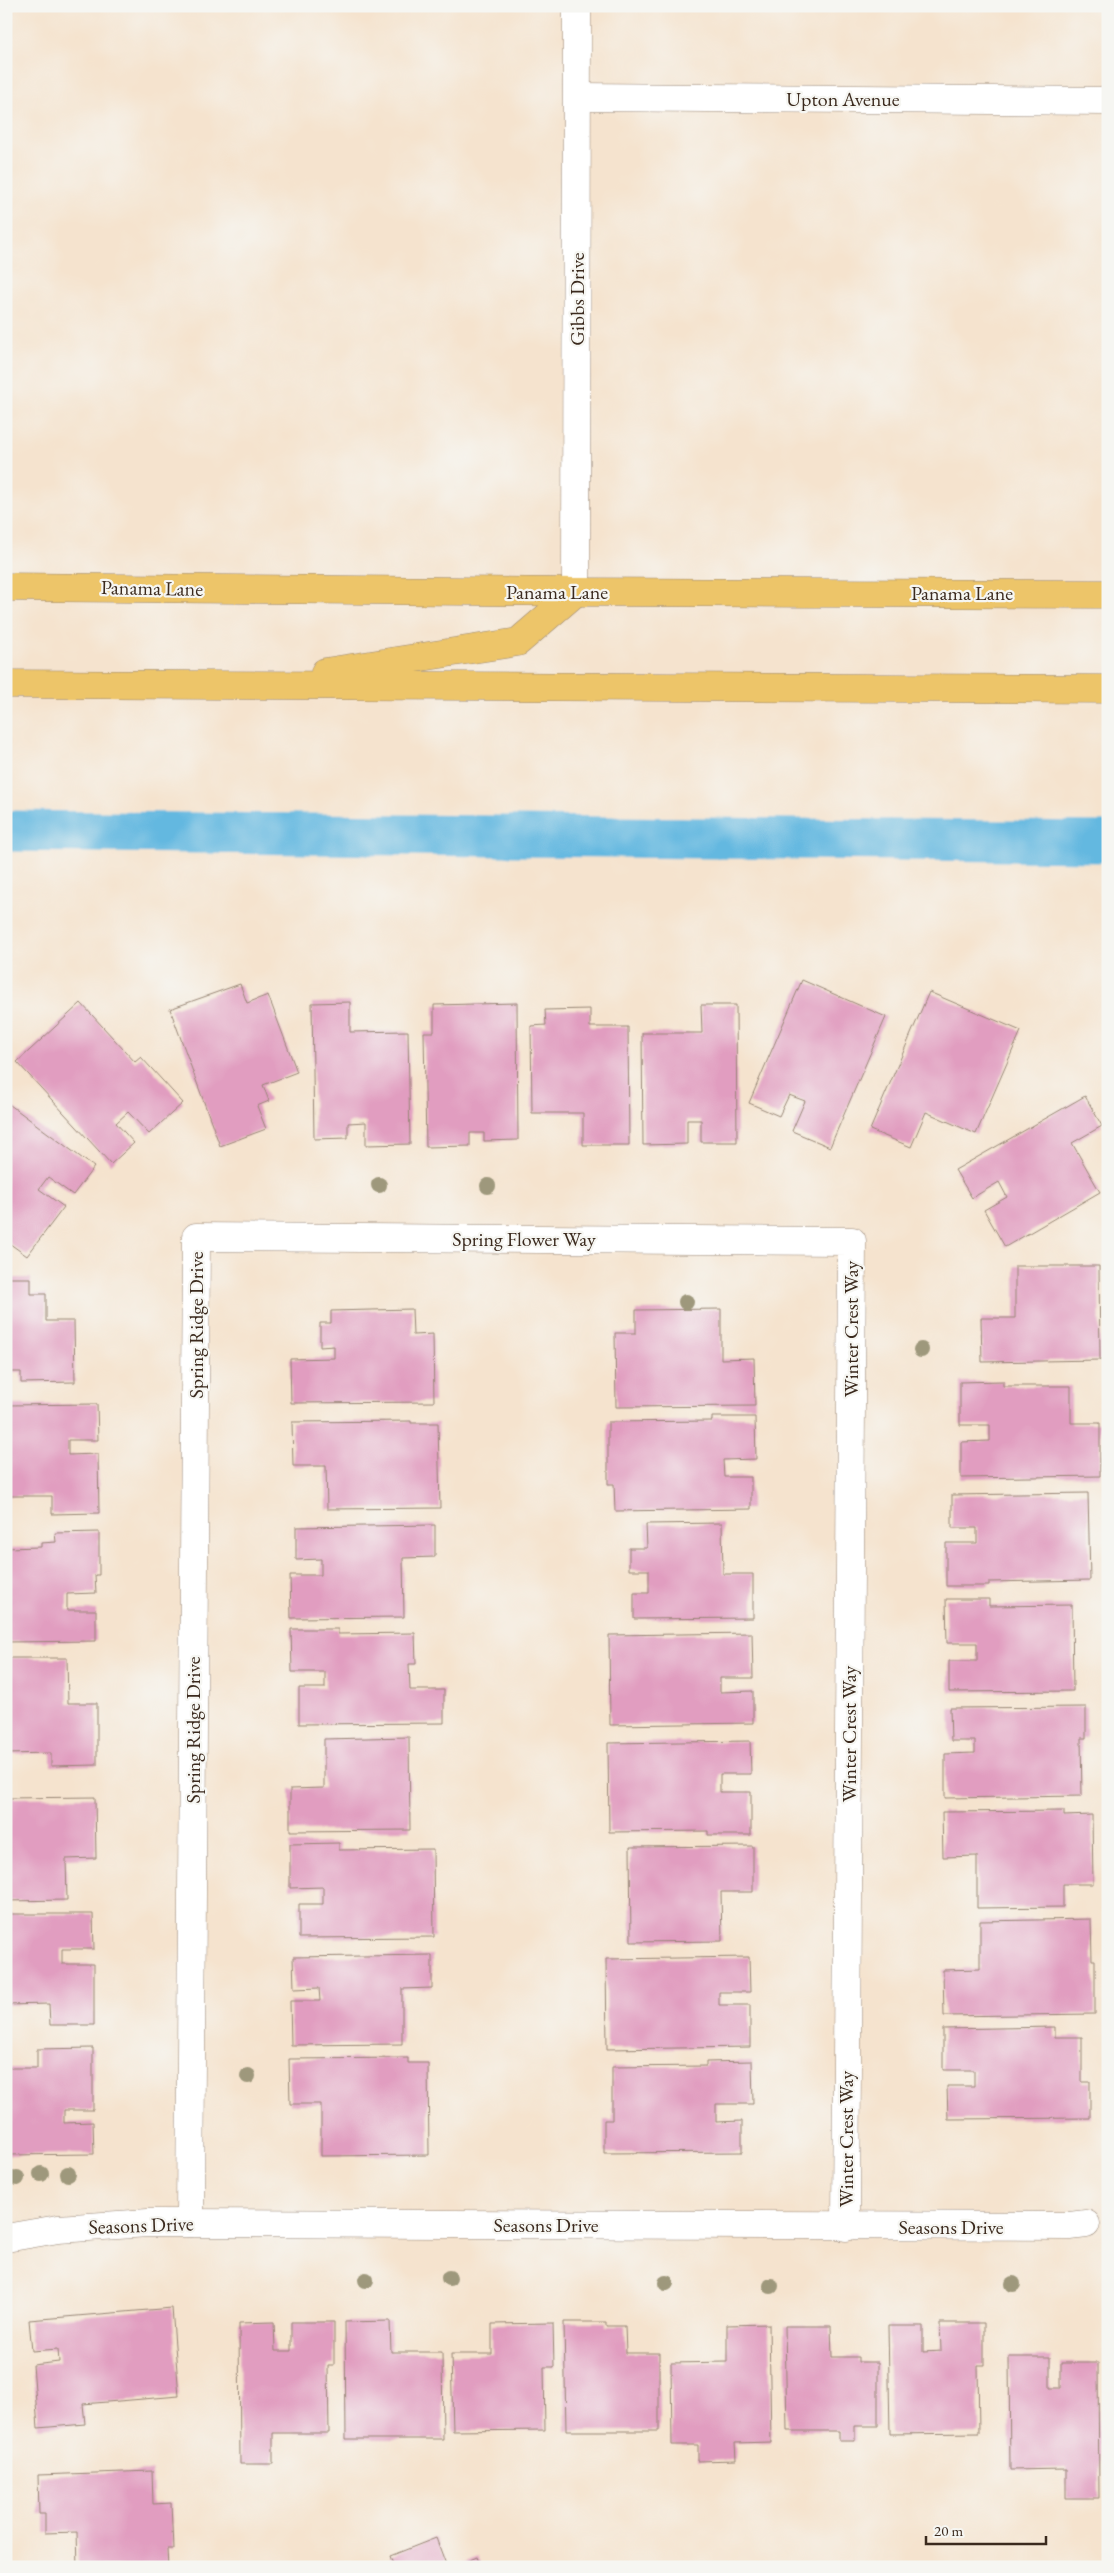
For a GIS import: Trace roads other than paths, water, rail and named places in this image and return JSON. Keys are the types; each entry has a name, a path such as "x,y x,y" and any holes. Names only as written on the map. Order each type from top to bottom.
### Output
{"main road":[{"name":"Panama Lane","path":"6,586 576,592 1108,594"},
{"path":"242,685 518,642 576,592"},
{"path":"6,684 1108,689"}],"street":[{"name":"Gibbs Drive","path":"576,592 577,6"},
{"name":"Upton Avenue","path":"578,97 1108,101"},
{"name":"Spring Flower Way","path":"196,1237 852,1241"},
{"name":"Spring Ridge Drive","path":"190,2223 196,1237"},
{"name":"Winter Crest Way","path":"846,2227 852,1241"},
{"name":"Seasons Drive","path":"6,2238 58,2230 148,2223 846,2227 1070,2226 1086,2224"}],"waterway":[{"path":"6,831 1108,842"}]}
